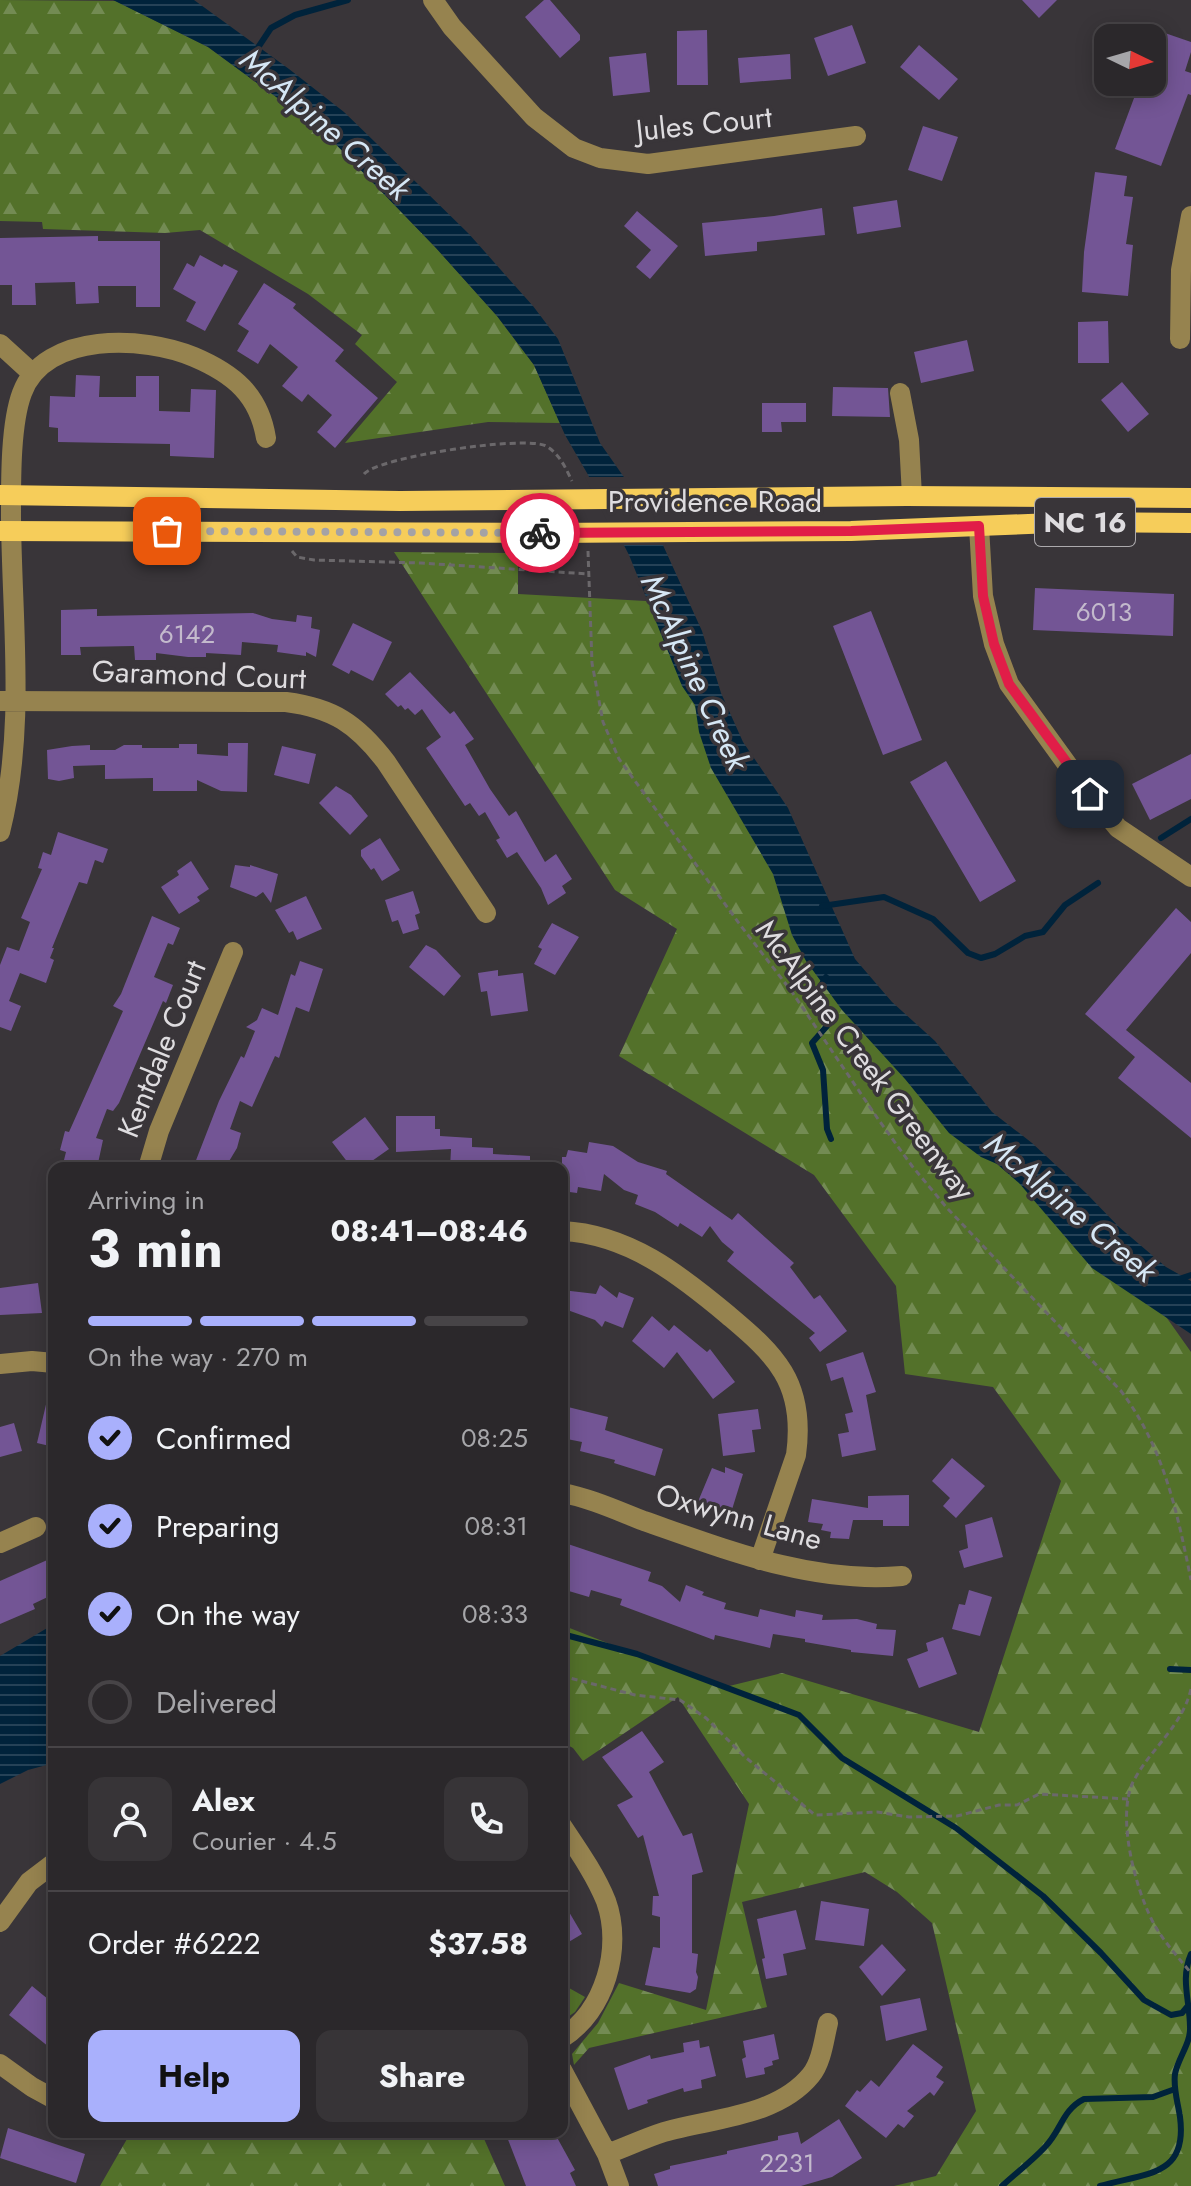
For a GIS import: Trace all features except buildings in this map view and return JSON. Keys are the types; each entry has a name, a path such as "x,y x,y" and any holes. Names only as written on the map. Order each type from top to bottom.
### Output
{"main road":[{"name":"Providence Road","path":"6,495 400,501 912,496 1191,498"},
{"name":"Providence Road","path":"6,531 851,531 1078,522 1191,523"}],"street":[{"name":"Jules Court","path":"433,0 452,27 534,117 574,148 600,158 648,164 856,136"},
{"path":"1180,339 1181,270 1191,216"},
{"path":"0,832 14,757 8,701 6,495 18,408 22,391 33,374 57,356 78,348 133,342 164,346 212,365 239,383 255,401 263,418 266,438"},
{"path":"0,344 33,374"},
{"path":"900,393 909,440 912,496"},
{"path":"979,526 983,596 994,644 1009,684 1077,778 1118,828 1191,877"},
{"name":"Garamond Court","path":"8,701 286,702 327,710 350,723 379,753 486,913"},
{"name":"Kentdale Court","path":"150,1162 159,1131 233,952"},
{"path":"568,1232 599,1237 652,1258 693,1285 746,1331 770,1353 784,1374 794,1398 799,1439 760,1560"},
{"path":"0,1364 48,1362"},
{"name":"Oxwynn Lane","path":"568,1495 760,1560 813,1572 867,1579 902,1576"},
{"path":"0,1543 36,1527"},
{"path":"568,1835 595,1876 607,1904 612,1931 611,1963 601,1994 568,2032"},
{"path":"0,1922 29,1882 48,1868"},
{"path":"607,2154 664,2132 744,2114 780,2099 798,2088 813,2073 828,2023"},
{"path":"0,2064 48,2096"},
{"path":"568,2081 607,2154 619,2186"}],"path":[{"path":"364,474 381,463 489,444 536,444 547,446 561,460 574,486"},
{"name":"McAlpine Creek Greenway","path":"587,543 592,663 603,722 610,741 632,777 813,1023 878,1119 947,1208 1136,1410 1147,1427 1165,1471 1191,1580"},
{"path":"290,546 293,553 305,560 421,563 589,574"},
{"path":"568,1678 635,1695 680,1700 706,1718 744,1756 815,1815 877,1812 900,1816 957,1816 999,1805 1017,1805 1039,1794 1128,1799"},
{"path":"1191,1689 1177,1724 1132,1784 1127,1826 1144,1901 1161,1935 1191,1973"}],"green space":[{"path":"0,0 116,1 208,47 324,132 497,316 534,365 560,423 488,422 345,443 397,382 355,344 362,335 308,294 200,230 165,233 43,229 42,222 0,221"},
{"path":"394,552 518,553 518,594 664,602 828,968 1125,1259 1191,1352 1191,2186 894,2186 936,2176 976,2111 932,1923 897,1892 865,1872 742,1902 767,2007 589,2048 574,2065 572,2054 598,2023 619,1983 706,2010 749,1804 678,1697 583,1761 568,1745 568,1627 721,1688 782,1673 979,1732 1061,1481 993,1387 905,1374 896,1286 814,1175 619,1056 677,929 615,890"},
{"path":"568,1987 585,1997 568,2017"},
{"path":"128,2138 484,2138 505,2186 100,2186"}],"water":[{"name":"McAlpine Creek","path":"113,0 194,0 289,69 344,112 376,143 469,234 533,306 558,339 600,443 647,510 702,631 721,693 743,742 788,808 855,959 892,1002 935,1041 992,1112 1032,1143 1119,1227 1166,1267 1191,1281 1191,1334 1092,1268 1019,1183 997,1164 981,1157 949,1133 842,1010 806,961 792,935 773,874 711,768 699,732 695,705 682,686 629,555 565,435 534,365 497,316 324,132 208,47"},
{"path":"48,1628 48,1765 28,1770 0,1784 0,1656"}],"pier":[{"path":"585,477 628,477 650,509 666,545 619,545"}],"waterway":[{"name":"McAlpine Creek","path":"255,52 271,28 295,15 348,0"},
{"path":"1161,838 1191,819"},
{"path":"822,906 884,897 933,919 968,953 981,958 995,954 1025,936 1043,932 1065,905 1098,883"},
{"path":"826,977 815,996 827,1026 812,1043 823,1070 827,1129 831,1139"},
{"path":"1179,1279 1191,1275"},
{"path":"568,1636 637,1654 799,1715 842,1758 956,1828 1043,1896 1144,2000 1171,2015 1182,2013 1187,2007"},
{"path":"1170,1669 1191,1670"},
{"path":"1100,2186 1160,2169 1170,2162 1177,2151 1181,2137 1175,2079 1190,2033 1186,1972 1191,1954"},
{"path":"1002,2186 1045,2147 1066,2115 1084,2099 1153,2097 1175,2089"}],"way so far":[{"path":"167,531 540,533"}],"route":[{"path":"540,533 851,531 979,526 983,596 994,644 1009,684 1090,794"}]}
